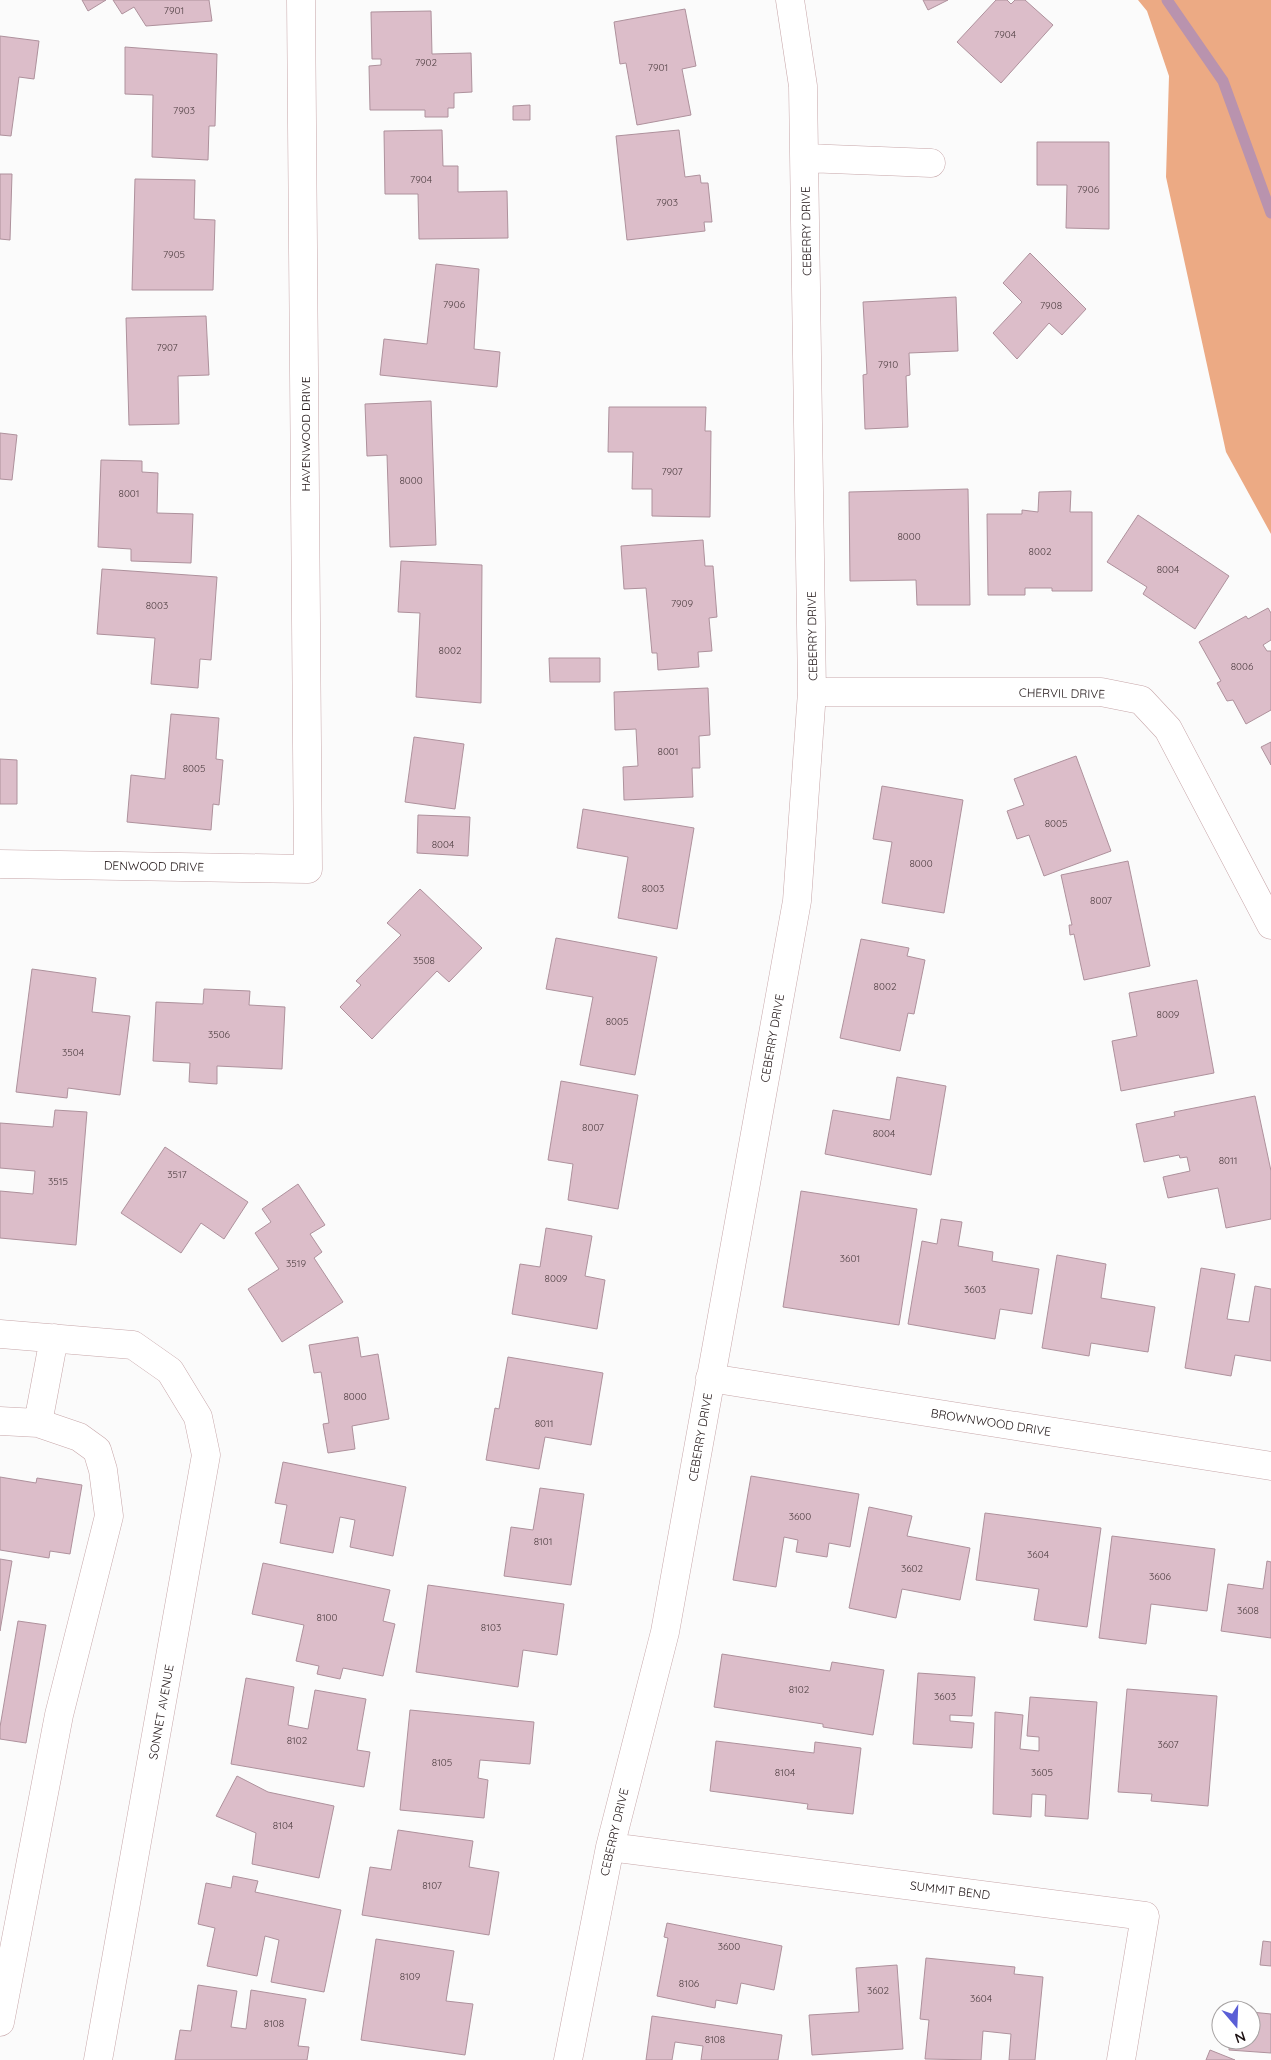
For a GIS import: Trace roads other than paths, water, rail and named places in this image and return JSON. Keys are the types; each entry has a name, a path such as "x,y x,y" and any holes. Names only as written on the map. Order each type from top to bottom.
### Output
{"street":[{"name":"HAVENWOOD DRIVE","path":"301,0 308,869"},
{"name":"CEBERRY DRIVE","path":"568,2060 610,1847 665,1632 797,902 812,692 803,86 790,0"},
{"path":"805,158 931,163"},
{"name":"CHERVIL DRIVE","path":"812,692 1101,692 1141,700 1168,729 1271,925"},
{"name":"DENWOOD DRIVE","path":"0,864 308,869"},
{"path":"0,1334 54,1338 38,1423"},
{"name":"SONNET AVENUE","path":"54,1338 133,1345 170,1371 198,1417 206,1455 98,2060"},
{"name":"BROWNWOOD DRIVE","path":"710,1378 1271,1466"},
{"path":"0,1421 38,1423 80,1437 96,1450 103,1470 109,1516 59,1715 10,1923 0,2022"},
{"name":"SUMMIT BEND","path":"610,1847 1145,1916 1121,2060"}],"waterway":[{"path":"1167,0 1223,81 1271,213"}]}
